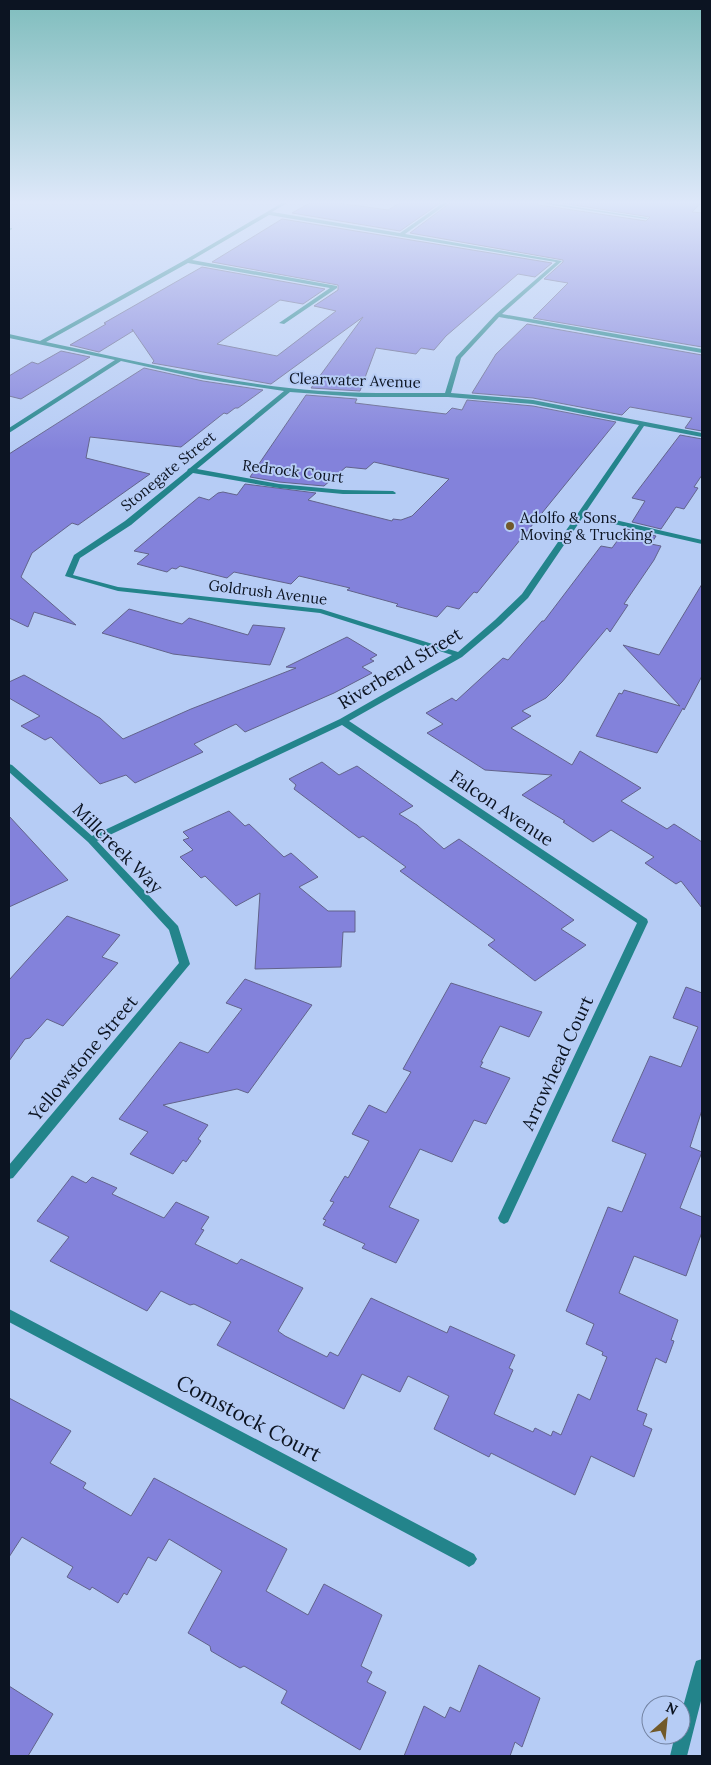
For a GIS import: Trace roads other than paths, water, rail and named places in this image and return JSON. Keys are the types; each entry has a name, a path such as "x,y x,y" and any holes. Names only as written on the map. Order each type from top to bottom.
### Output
{"street":[{"path":"40,343 143,285"},
{"path":"282,322 335,286 331,285"},
{"path":"448,395 458,358 498,315 532,285"},
{"path":"498,315 702,351"},
{"name":"Clearwater Avenue","path":"9,336 203,377 290,390 360,395 448,395 534,402 702,435"},
{"path":"9,431 121,359"},
{"name":"Stonegate Street","path":"69,576 78,557 128,522 290,390"},
{"name":"Riverbend Street","path":"91,840 343,721 459,655 525,596 643,423"},
{"name":"Redrock Court","path":"190,470 278,486 343,492 393,493"},
{"path":"581,514 702,542"},
{"name":"Goldrush Avenue","path":"69,576 118,589 321,611 459,655"},
{"name":"Falcon Avenue","path":"343,721 642,922"},
{"name":"Millcreek Way","path":"9,767 91,840 174,930 185,964"},
{"name":"Arrowhead Court","path":"504,1218 642,922"},
{"name":"Yellowstone Street","path":"9,1174 185,964"},
{"name":"Comstock Court","path":"9,1315 469,1559"},
{"path":"678,1756 702,1667"}],"place":[{"name":"Adolfo & Sons Moving & Trucking","path":"510,526"}]}
